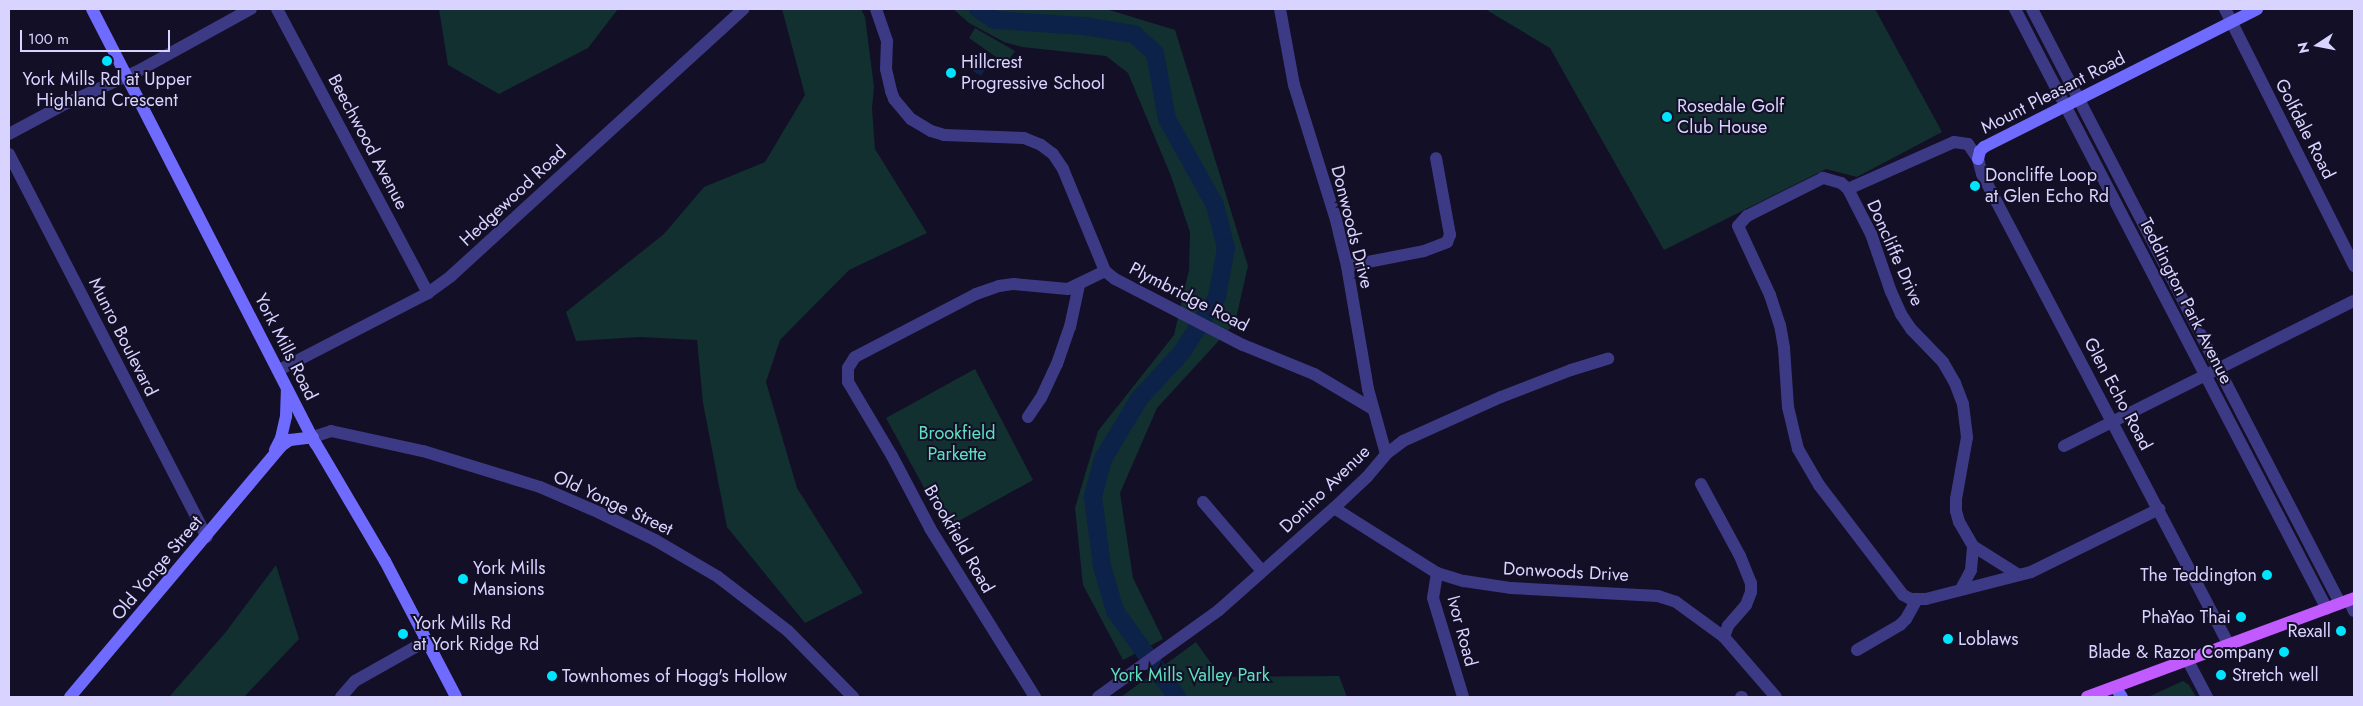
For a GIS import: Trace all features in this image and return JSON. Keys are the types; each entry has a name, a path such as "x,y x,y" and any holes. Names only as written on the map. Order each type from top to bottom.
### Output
{"main road":[{"name":"York Mills Road","path":"92,9 314,440 385,561 456,697"},
{"name":"Mount Pleasant Road","path":"1978,159 1982,149 2257,9"},
{"path":"270,461 281,438 287,388"},
{"path":"270,461 281,446 290,440 314,440"},
{"name":"Old Yonge Street","path":"70,697 270,461"},
{"path":"2087,697 2118,692 2188,661 2327,608 2349,603"}],"street":[{"path":"9,134 65,104 127,76 251,9"},
{"name":"Beechwood Avenue","path":"277,9 428,293"},
{"name":"Hedgewood Road","path":"279,370 428,293 451,276 743,9"},
{"name":"Plymbridge Road","path":"876,9 886,41 888,79 894,99 911,119 931,132 956,136 1024,138 1034,141 1053,154 1072,189 1105,271 1127,286 1244,345 1314,374 1373,409"},
{"name":"Donwoods Drive","path":"1282,9 1294,85 1307,131 1324,175 1347,266 1373,409 1386,454"},
{"name":"Teddington Park Avenue","path":"2015,9 2327,608"},
{"name":"Teddington Park Avenue","path":"2032,9 2218,368 2349,603"},
{"name":"Golfdale Road","path":"2225,9 2354,266"},
{"name":"Mount Pleasant Road","path":"1848,190 1954,142 1968,144 1978,159"},
{"name":"Munro Boulevard","path":"9,154 207,536"},
{"path":"1347,266 1424,252 1447,242 1450,235 1436,158"},
{"name":"Glen Echo Road","path":"1978,159 1982,174 2229,646"},
{"path":"1848,190 1841,183 1823,178 1746,216 1738,226 1770,296 1780,325 1785,354 1789,416 1803,460 1825,493 1899,591 1917,600 2042,568 2159,509"},
{"name":"Doncliffe Drive","path":"1848,190 1871,234 1891,292 1901,314 1911,329 1943,362 1961,398 1967,429 1967,446 1956,511 1964,534 1973,546 2019,575"},
{"path":"1028,417 1041,398 1057,364 1070,326 1079,285 1105,271"},
{"name":"Brookfield Road","path":"1035,697 930,528 892,456 848,382 848,368 855,357 976,294 998,286 1014,284 1068,289 1079,285"},
{"path":"2064,446 2354,301"},
{"name":"Donino Avenue","path":"1098,697 1215,614 1334,508 1367,477 1386,454 1403,441 1501,397 1571,370 1608,360"},
{"name":"Old Yonge Street","path":"314,440 330,431 423,451 540,487 600,513 655,540 718,577 788,631 853,697"},
{"path":"1701,484 1740,556 1751,583 1751,592 1746,605 1728,626 1724,637"},
{"path":"1203,502 1262,571"},
{"name":"Donwoods Drive","path":"1334,508 1437,573 1464,581 1512,588 1658,596 1676,602 1724,637 1776,697"},
{"path":"1961,589 1971,570 1973,546"},
{"name":"Ivor Road","path":"1437,573 1433,598 1463,697"},
{"path":"1857,650 1900,625 1906,619 1917,600"},
{"path":"341,697 355,681 426,641"},
{"path":"2188,661 2207,697"}],"green space":[{"path":"439,9 618,9 588,48 499,94 448,65"},
{"path":"782,9 861,9 865,17 874,87 872,108 875,149 927,233 849,270 780,340 766,382 797,488 863,593 805,623 727,527 703,403 697,340 640,337 576,341 566,312 664,234 704,187 765,162 805,95"},
{"path":"953,9 1106,9 1175,30 1248,266 1235,323 1157,408 1120,493 1133,578 1163,639 1123,660 1083,585 1075,508 1098,431 1174,335 1189,270 1190,232 1171,176 1128,73 1106,56 1022,47 1004,42 969,23"},
{"path":"1485,9 1875,9 1942,132 1857,177 1826,169 1664,250 1550,48"},
{"path":"975,28 1015,51 1006,64 969,38"},
{"name":"Brookfield Parkette","path":"975,369 1033,480 946,528 886,418"},
{"path":"276,565 299,639 244,697 169,697 225,633"},
{"name":"York Mills Valley Park","path":"1196,642 1221,677 1339,676 1347,697 1121,697"},
{"path":"2183,681 2189,685 2196,697 2148,697"}],"water":[{"path":"983,56 991,61 981,76 973,71"}],"waterway":[{"path":"978,9 995,20 1084,26 1134,34 1155,53 1167,119 1215,205 1226,248 1217,297 1182,352 1139,399 1103,459 1093,497 1102,566 1115,611 1177,697"}],"place":[{"name":"York Mills Rd at Upper Highland Crescent","path":"107,61"},
{"name":"Hillcrest Progressive School","path":"951,73"},
{"name":"Rosedale Golf Club House","path":"1667,117"},
{"name":"Doncliffe Loop at Glen Echo Rd","path":"1975,186"},
{"name":"The Teddington","path":"2267,575"},
{"name":"York Mills Mansions","path":"463,579"},
{"name":"PhaYao Thai","path":"2241,617"},
{"name":"Rexall","path":"2341,631"},
{"name":"York Mills Rd at York Ridge Rd","path":"403,634"},
{"name":"Loblaws","path":"1948,639"},
{"name":"Blade & Razor Company","path":"2284,652"},
{"name":"Stretch well","path":"2221,675"},
{"name":"Townhomes of Hogg's Hollow","path":"552,676"}]}
